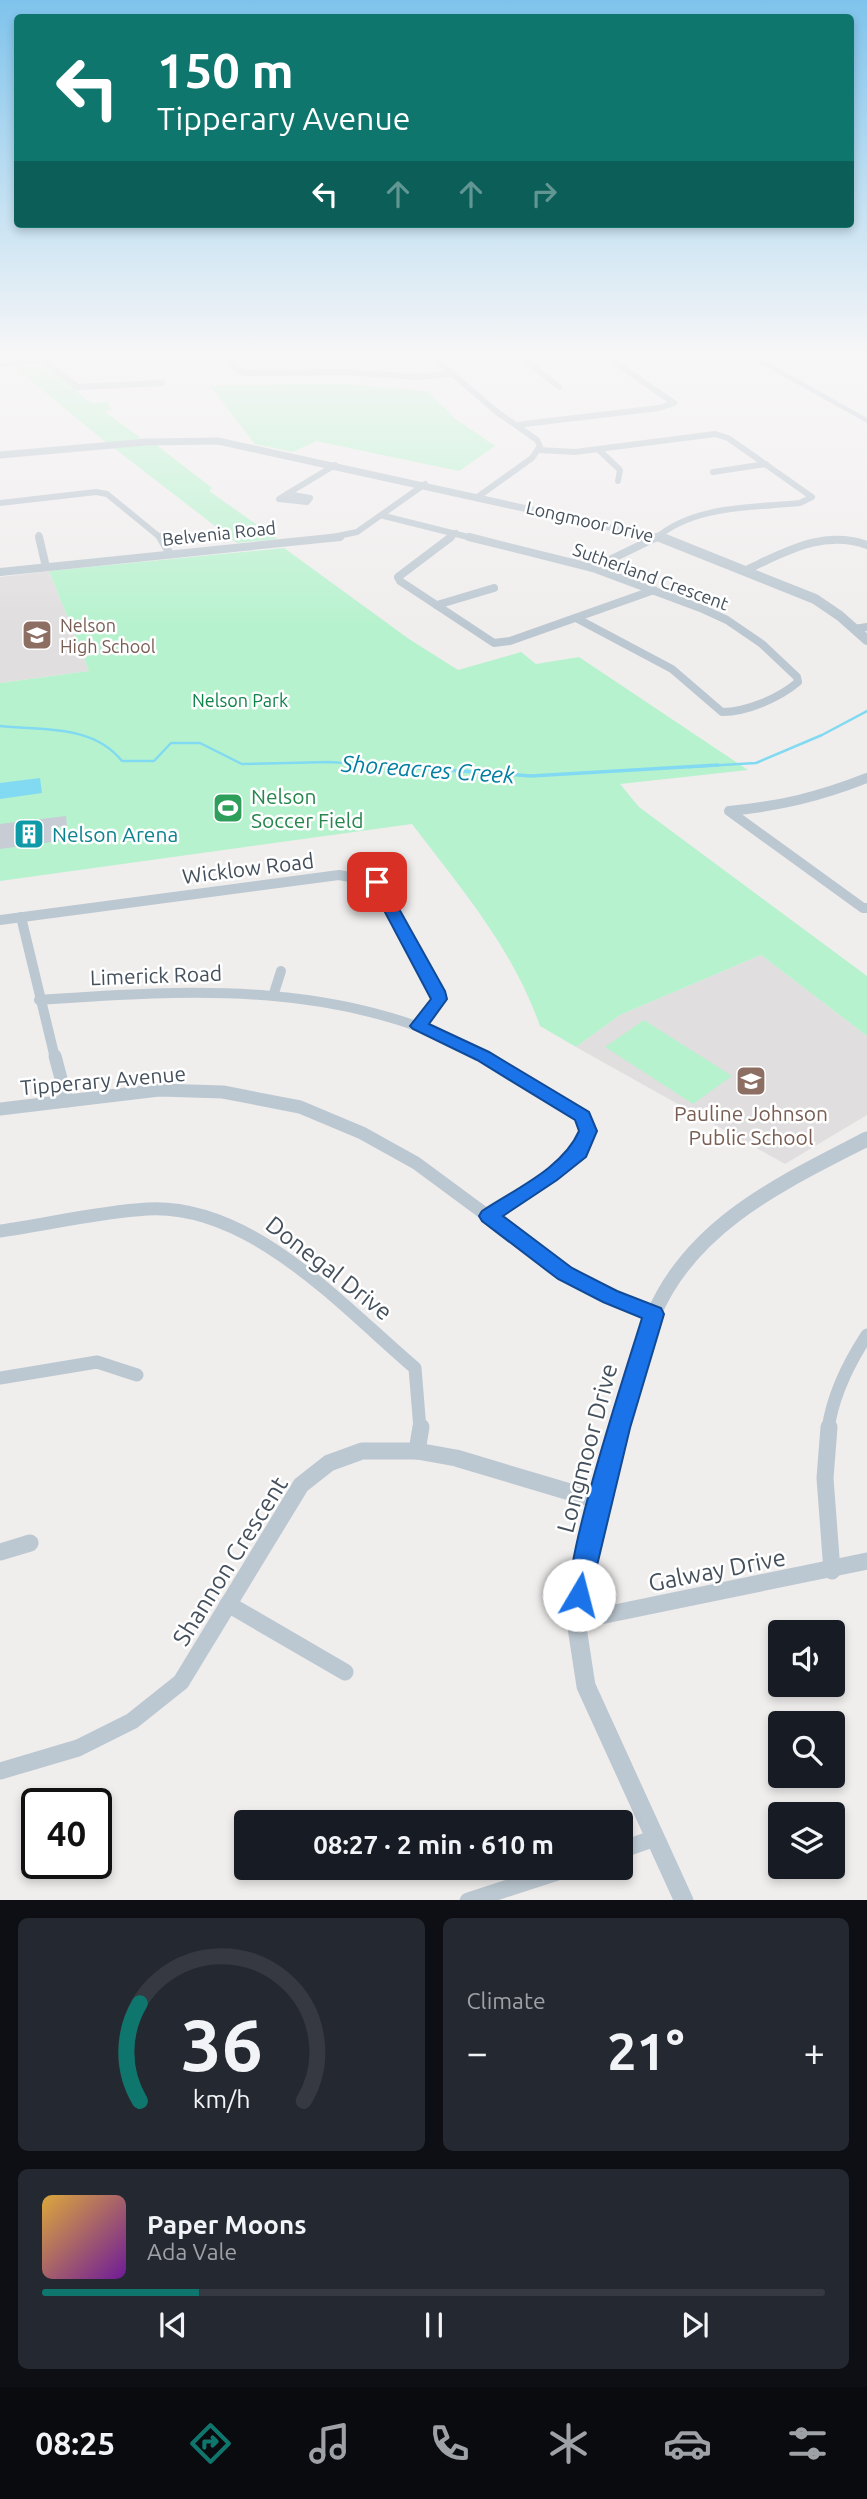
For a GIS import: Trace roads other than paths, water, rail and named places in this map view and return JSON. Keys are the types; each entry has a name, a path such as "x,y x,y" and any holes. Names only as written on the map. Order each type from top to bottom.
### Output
{"street":[{"name":"Longmoor Drive","path":"0,455 87,448"},
{"name":"Longmoor Drive","path":"251,448 657,536 815,599 840,615 867,640"},
{"path":"480,496 539,450 575,452 616,448"},
{"path":"593,568 653,541 657,536 702,513 810,500 808,492 742,448"},
{"path":"599,450 620,470 618,481"},
{"path":"713,472 766,464"},
{"path":"286,494 335,465"},
{"name":"Belvenia Road","path":"0,572 342,537 357,532 384,516 425,484"},
{"path":"0,503 96,492 107,494 162,539 170,554"},
{"name":"Sutherland Crescent","path":"384,516 593,568 654,590 727,620 762,644 797,677 798,682 786,692 734,712 722,712 672,669 576,618"},
{"path":"456,533 398,577 494,643 510,641 654,590"},
{"path":"39,536 46,567"},
{"path":"746,570 804,545 848,538 867,545"},
{"path":"437,605 494,588"},
{"path":"855,629 867,627"},
{"path":"867,787 862,780 824,795 779,806 729,811 863,908 867,908"},
{"name":"Wicklow Road","path":"0,920 339,875 365,878 377,882 437,991 439,999 419,1026"},
{"path":"21,917 39,1000 67,1101"},
{"path":"274,993 281,971"},
{"name":"Limerick Road","path":"39,1000 222,990 274,993 352,1007 419,1026 483,1056 583,1117 588,1131 579,1152 489,1216"},
{"name":"Tipperary Avenue","path":"0,1109 159,1090 223,1091 300,1107 362,1133 416,1163 565,1273 654,1314"},
{"name":"Longmoor Drive","path":"684,1900 586,1686 576,1621 582,1568 632,1379 654,1314 685,1261 732,1215 775,1186 867,1139"},
{"name":"Donegal Drive","path":"0,1231 149,1209 202,1215 245,1232 283,1255 415,1368 421,1424 417,1451"},
{"path":"832,1571 826,1490 826,1443 832,1399 849,1360 867,1335"},
{"path":"0,1378 97,1362 137,1375"},
{"name":"Shannon Crescent","path":"0,1771 78,1748 132,1721 181,1682 301,1485 329,1463 362,1451 417,1451 456,1458 600,1501"},
{"path":"0,1552 30,1543"},
{"name":"Galway Drive","path":"576,1621 832,1571 867,1561"},
{"path":"228,1604 345,1672"},
{"path":"633,1846 655,1838"},
{"path":"468,1900 532,1880"}],"water":[{"path":"40,778 42,793 0,799 0,783"}],"waterway":[{"name":"Shoreacres Creek","path":"688,767 756,763 822,735 867,711"},
{"name":"Shoreacres Creek","path":"0,726 66,731 82,735 110,749 122,761 154,761 171,743 200,743 242,764 330,762 401,767"},
{"name":"Shoreacres Creek","path":"376,765 531,776 718,765"}],"place":[{"name":"Nelson High School","path":"37,635"},
{"name":"Nelson Soccer Field","path":"228,808"},
{"name":"Nelson Arena","path":"29,834"},
{"name":"Pauline Johnson Public School","path":"751,1081"}],"park label":[{"name":"Nelson Park","path":"240,700"}]}
